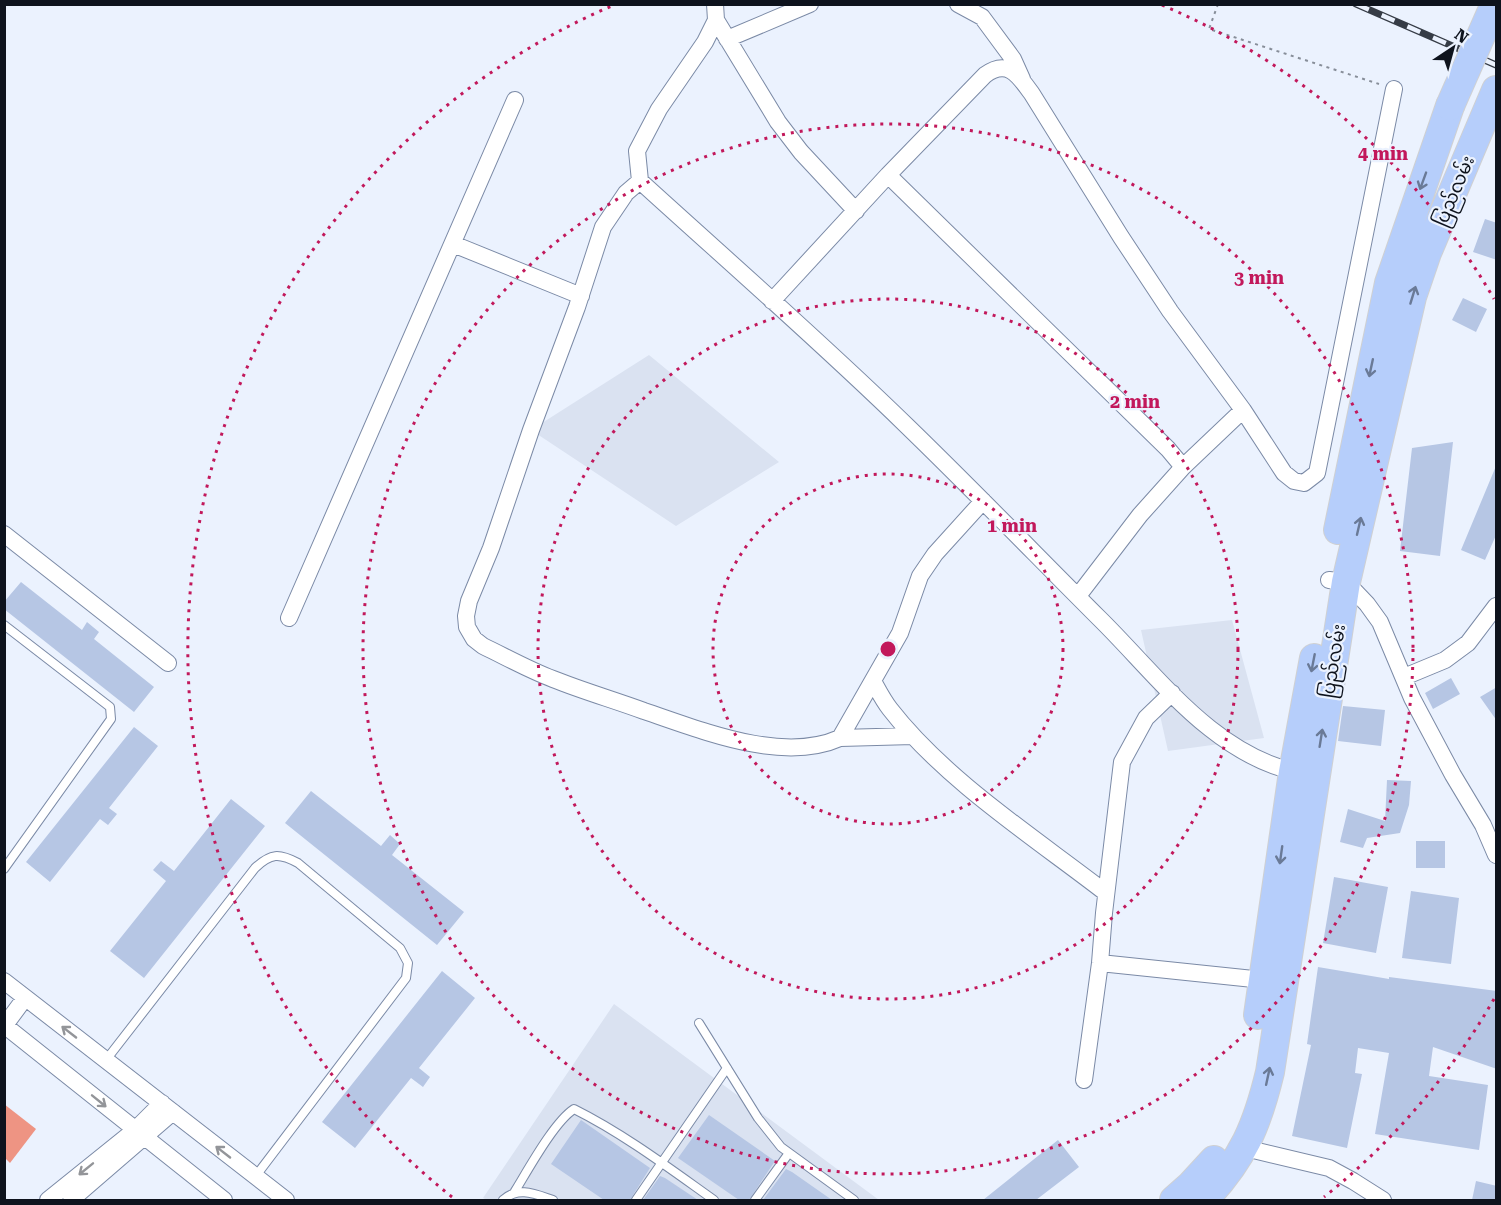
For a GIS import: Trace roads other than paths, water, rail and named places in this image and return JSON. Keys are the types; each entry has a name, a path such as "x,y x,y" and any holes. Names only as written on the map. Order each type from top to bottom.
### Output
{"highway":[{"path":"1174,1200 1213,1163 1230,1138 1243,1108 1263,980 1304,774 1389,283 1450,106 1495,4"},
{"name":"ပြည်လမ်း","path":"1337,581 1412,297 1427,253 1497,90"},
{"path":"1204,1200 1228,1174 1245,1148 1260,1111 1270,1072 1304,774"}],"street":[{"path":"727,39 810,4"},
{"path":"958,4 982,17 1012,59 1022,80 1170,311 1243,410 1284,473 1294,481 1304,483 1317,473 1394,89"},
{"path":"715,12 727,39 778,122 801,152 856,211"},
{"path":"715,12 705,42 659,109 637,151 640,181 888,407 1172,693 1228,743 1258,761 1304,774"},
{"path":"772,301 888,175 986,75 995,68 1004,68 1012,71 1022,80"},
{"path":"289,618 515,100"},
{"path":"888,175 1168,449 1183,467"},
{"path":"640,181 626,193 603,227 581,296 531,430 491,548 469,601 466,616 467,627 474,639 483,646 553,680 699,729 765,746 797,747 827,744 840,738 913,736"},
{"path":"453,244 581,296"},
{"path":"1078,596 1140,515 1183,467 1243,410"},
{"path":"840,738 900,633 920,576 935,554 983,501"},
{"path":"4,534 168,663"},
{"path":"1337,581 1367,603 1380,622 1413,698 1440,750 1484,825 1497,855"},
{"path":"1404,677 1445,660 1468,643 1497,606"},
{"path":"873,681 888,707 913,736 956,776 1017,827 1106,893"},
{"path":"1084,1080 1100,963 1122,762 1146,718 1172,693"},
{"path":"1100,963 1263,980"},
{"path":"4,981 286,1200"},
{"path":"25,998 5,1025 224,1200"},
{"path":"71,1200 167,1108"},
{"path":"48,1200 140,1134"},
{"path":"1245,1148 1329,1168 1383,1200"}],"lane":[{"path":"4,625 110,707 111,719 4,869"},
{"path":"106,1060 255,868 266,859 276,855 285,856 298,863 400,948 408,963 405,978 255,1177"},
{"path":"699,1023 758,1118 781,1147 854,1200"},
{"path":"636,1200 727,1068"},
{"path":"503,1200 515,1191 567,1113 574,1109 594,1119 662,1163 714,1200"},
{"path":"755,1200 789,1153"},
{"path":"515,1191 532,1192 553,1200"}],"railway":[{"path":"1356,4 1496,65"}]}
